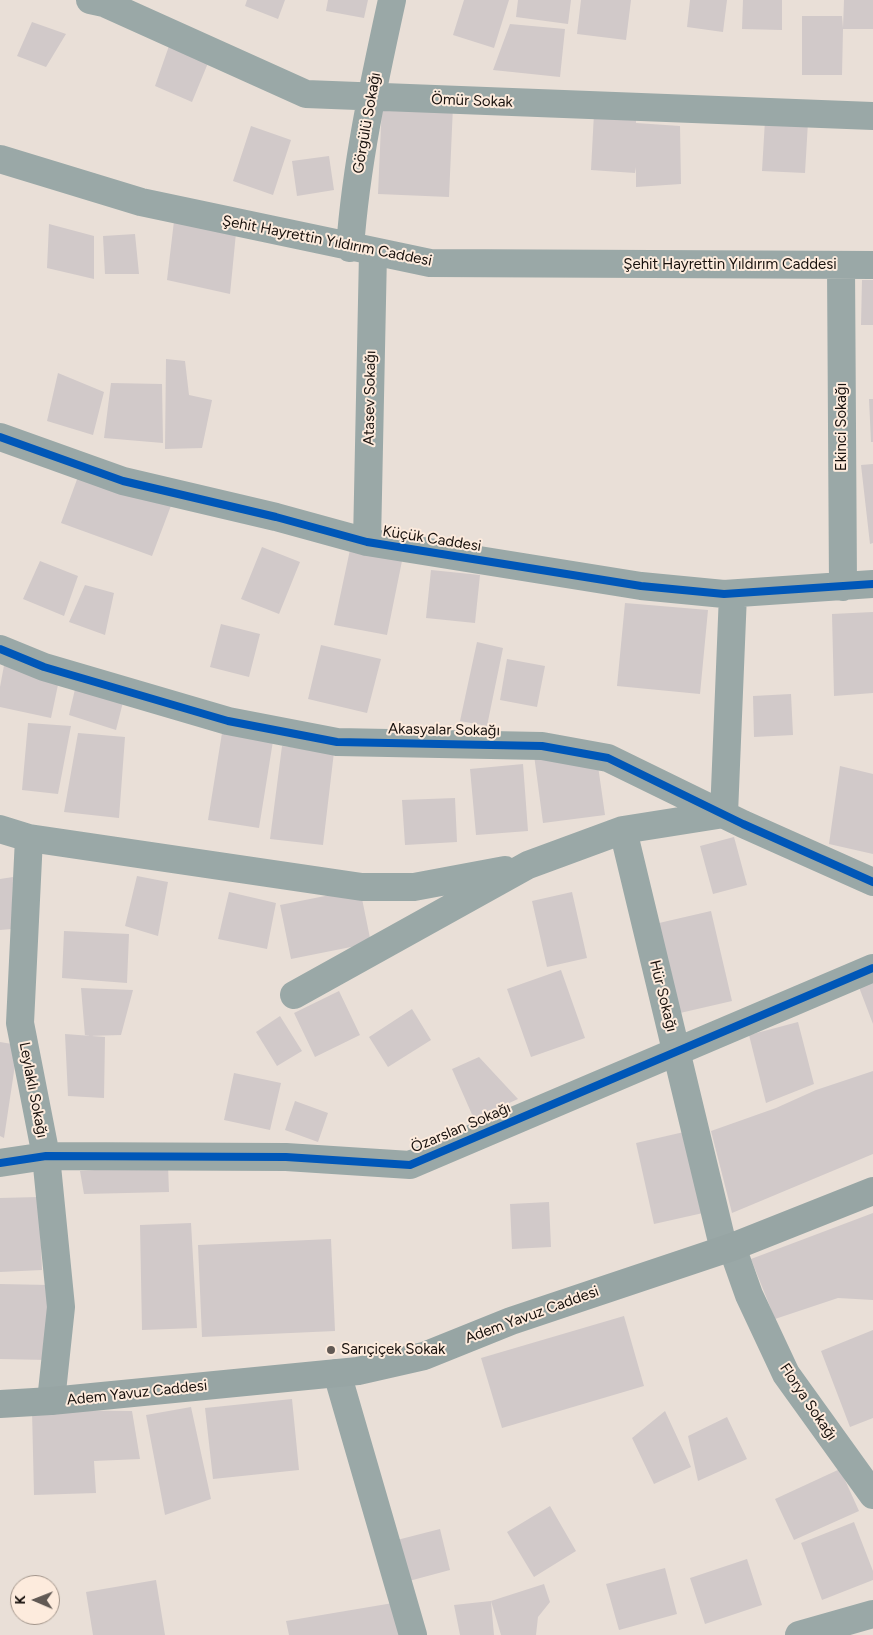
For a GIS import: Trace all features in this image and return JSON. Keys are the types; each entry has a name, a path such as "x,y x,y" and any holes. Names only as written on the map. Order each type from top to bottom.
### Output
{"main road":[{"name":"Adem Yavuz Caddesi","path":"0,1404 51,1401 358,1371 424,1356 511,1321 728,1248 873,1191"}],"street":[{"name":"Ömür Sokak","path":"90,0 104,3 306,94 873,116"},
{"name":"Görgülü Sokağı","path":"361,250 353,209 371,98 392,0"},
{"name":"Şehit Hayrettin Yıldırım Caddesi","path":"0,159 141,202 361,250 430,263 873,265"},
{"name":"Atasev Sokağı","path":"361,250 368,542"},
{"name":"Ekinci Sokağı","path":"841,266 843,587"},
{"name":"Küçük Caddesi","path":"0,437 123,481 276,517 368,542 640,586 734,594 873,584"},
{"path":"294,995 528,865 622,830 724,814 734,594"},
{"name":"Akasyalar Sokağı","path":"0,649 44,667 228,721 336,742 542,746 608,758 724,814 873,882"},
{"path":"0,828 29,838 362,887 414,887 528,865"},
{"name":"Hür Sokağı","path":"622,830 676,1052 728,1248"},
{"name":"Leylaklı Sokağı","path":"29,838 10,1023 46,1156 61,1307 51,1401"},
{"name":"Özarslan Sokağı","path":"0,1163 46,1156 286,1157 410,1165 873,968"},
{"name":"Florya Sokağı","path":"728,1248 786,1374 873,1495"},
{"path":"337,1373 413,1635"},
{"path":"800,1635 873,1614"}],"building":[{"path":"247,0 285,0 278,19 245,6"},
{"path":"328,0 368,0 364,18 326,11"},
{"path":"464,0 509,0 494,48 453,35"},
{"path":"518,0 571,0 568,24 516,17"},
{"path":"581,0 631,0 626,40 577,34"},
{"path":"690,0 727,0 723,32 687,27"},
{"path":"743,0 782,0 782,30 742,29"},
{"path":"844,0 873,0 873,29 843,29 842,75 802,75 802,16 842,16 843,28"},
{"path":"32,22 66,34 46,67 17,56"},
{"path":"510,24 565,29 560,77 493,70"},
{"path":"170,43 208,63 192,102 155,86"},
{"path":"382,103 453,106 449,197 378,194"},
{"path":"636,107 636,123 680,126 681,184 636,187 636,167 635,173 591,170 594,113"},
{"path":"765,120 808,122 805,173 762,171"},
{"path":"251,126 291,140 273,195 233,181"},
{"path":"329,156 334,190 297,196 292,161"},
{"path":"174,221 236,233 230,294 167,280"},
{"path":"49,224 94,236 94,279 47,268"},
{"path":"135,234 139,274 105,274 103,236"},
{"path":"862,280 873,280 873,325 861,325"},
{"path":"166,359 185,361 189,395 212,400 202,448 165,449"},
{"path":"58,373 104,392 93,435 47,421"},
{"path":"111,383 162,384 163,443 104,438"},
{"path":"869,399 873,399 873,442 871,442"},
{"path":"873,464 873,543 870,544 861,465"},
{"path":"79,474 172,503 152,556 61,523"},
{"path":"351,545 403,556 387,635 334,625"},
{"path":"262,547 300,562 279,614 241,599"},
{"path":"40,561 78,576 64,616 23,599"},
{"path":"431,570 480,575 475,623 426,618"},
{"path":"85,585 114,593 105,635 69,622"},
{"path":"625,603 708,610 700,694 617,686"},
{"path":"873,612 873,693 834,696 832,614"},
{"path":"221,624 260,634 249,677 210,667"},
{"path":"477,642 503,648 487,726 460,721"},
{"path":"321,645 381,659 367,713 308,699"},
{"path":"507,659 545,666 537,707 500,700"},
{"path":"5,660 59,680 51,718 0,707 0,687"},
{"path":"76,685 124,698 116,730 69,715"},
{"path":"791,694 793,735 754,737 753,696"},
{"path":"28,723 71,726 58,794 22,790"},
{"path":"78,733 125,737 119,818 64,812"},
{"path":"222,733 273,741 259,828 208,820"},
{"path":"282,746 334,752 323,845 270,839"},
{"path":"534,755 598,766 605,815 543,823"},
{"path":"523,764 528,831 476,835 470,769"},
{"path":"840,766 873,774 873,854 829,844"},
{"path":"455,798 457,842 405,845 402,800"},
{"path":"734,837 747,885 713,894 700,846"},
{"path":"137,876 168,882 158,936 125,926"},
{"path":"13,877 12,929 0,930 0,879"},
{"path":"360,889 371,943 291,959 280,905"},
{"path":"229,892 276,903 267,949 218,939"},
{"path":"572,892 587,958 547,967 532,901"},
{"path":"711,911 732,1001 680,1013 659,923"},
{"path":"64,931 129,934 127,983 62,978"},
{"path":"561,970 585,1038 531,1057 507,989"},
{"path":"873,975 873,1024 857,982"},
{"path":"81,988 133,990 121,1035 85,1036"},
{"path":"339,991 360,1035 315,1057 294,1013"},
{"path":"412,1009 431,1040 388,1067 369,1037"},
{"path":"280,1016 302,1051 277,1066 256,1032"},
{"path":"798,1022 814,1084 766,1103 749,1035"},
{"path":"65,1034 105,1037 104,1098 68,1096"},
{"path":"0,1042 18,1045 4,1138 0,1136"},
{"path":"479,1057 518,1099 474,1119 452,1069"},
{"path":"873,1071 873,1154 732,1213 711,1131 776,1108 816,1090"},
{"path":"234,1073 281,1083 270,1130 224,1120"},
{"path":"295,1101 328,1113 318,1142 285,1130"},
{"path":"684,1132 703,1213 654,1224 636,1143"},
{"path":"168,1165 169,1192 84,1194 80,1171"},
{"path":"39,1197 42,1270 0,1272 0,1198"},
{"path":"549,1202 551,1247 512,1249 510,1204"},
{"path":"873,1213 873,1300 838,1298 775,1319 751,1259"},
{"path":"191,1223 197,1328 142,1330 140,1225"},
{"path":"331,1239 335,1331 202,1337 198,1245"},
{"path":"0,1284 49,1285 48,1360 0,1359"},
{"path":"624,1316 644,1386 502,1428 481,1358"},
{"path":"873,1330 873,1418 850,1427 821,1351"},
{"path":"292,1399 299,1470 213,1479 205,1408"},
{"path":"191,1407 211,1499 165,1515 146,1415"},
{"path":"32,1410 132,1411 140,1459 94,1461 96,1493 34,1495"},
{"path":"665,1411 691,1467 654,1484 632,1438"},
{"path":"727,1417 747,1459 698,1481 688,1436"},
{"path":"840,1469 859,1511 794,1540 775,1499"},
{"path":"550,1506 576,1551 534,1577 507,1532"},
{"path":"854,1522 873,1571 873,1580 822,1600 801,1543"},
{"path":"440,1529 450,1570 409,1581 397,1540"},
{"path":"747,1559 762,1605 705,1624 690,1578"},
{"path":"665,1568 677,1614 619,1630 606,1584"},
{"path":"156,1580 165,1635 93,1635 86,1592"},
{"path":"544,1584 550,1602 538,1617 536,1635 501,1635 491,1601"},
{"path":"491,1601 494,1635 460,1635 454,1605"},
{"path":"399,1602 407,1635 289,1635 286,1621"}],"cycle path":[{"path":"0,437 123,481 276,517 367,542 641,586 724,594 873,584"},
{"path":"0,649 44,667 228,721 337,742 542,746 608,758 743,824 873,882"},
{"path":"0,1163 46,1156 286,1157 410,1165 873,968"}],"place":[{"name":"Sarıçiçek Sokak","path":"331,1350"}]}
